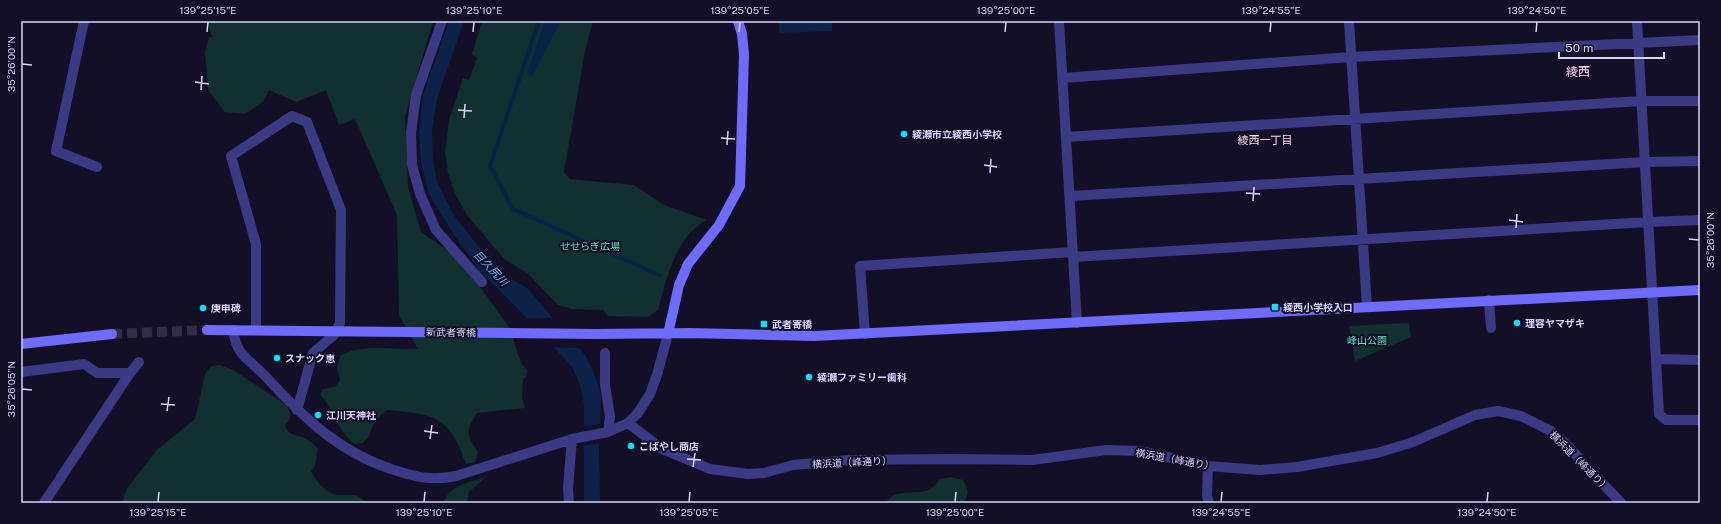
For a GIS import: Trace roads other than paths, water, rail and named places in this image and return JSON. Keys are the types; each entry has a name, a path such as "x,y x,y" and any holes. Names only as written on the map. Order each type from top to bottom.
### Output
{"street":[{"path":"84,21 56,151 98,167"},
{"path":"442,21 416,94 411,133 412,165 420,194 436,230 482,282"},
{"path":"234,330 239,352 260,370 297,410 332,440 356,455 380,465 425,478 438,479 456,476 575,439 607,432 628,423 638,413 650,394 657,375 668,334 679,285 688,264 719,224 740,186 744,54 738,21"},
{"path":"1060,21 1077,323"},
{"path":"1349,21 1367,307"},
{"path":"1637,21 1659,414 1666,420 1700,420"},
{"path":"1063,78 1351,57 1700,40"},
{"path":"1066,137 1641,101 1700,101"},
{"path":"256,330 256,244 231,156 292,116 307,122 341,210 340,323 334,335 313,353 297,410"},
{"path":"1070,196 1644,162 1700,161"},
{"path":"865,334 860,266 1700,220"},
{"name":"新武者寄橋","path":"207,330 814,336 1700,290"},
{"path":"1489,300 1491,328"},
{"path":"21,344 112,334"},
{"path":"605,353 605,384 610,417 607,432"},
{"path":"1656,359 1700,360"},
{"path":"44,503 130,373 139,362"},
{"path":"21,372 84,364 97,373 130,373"},
{"name":"横浜道（峰通り）","path":"628,423 662,449 710,469 748,474 764,473 793,465 849,460 952,458 1032,460 1106,450 1140,451 1208,466 1260,470 1297,466 1377,453 1413,442 1475,415 1498,411 1521,416 1551,431 1562,440 1621,503"},
{"path":"569,503 568,488 575,439"},
{"path":"1208,466 1207,496 1209,503"}],"water":[{"name":"目久尻川","path":"449,21 464,21 437,99 432,131 433,160 437,182 453,214 486,256 503,274 527,288 585,355 593,370 601,395 599,453 600,503 584,503 584,404 580,385 572,367 481,272 452,232 429,194 421,162 419,133 423,95"},
{"path":"545,21 561,21 532,76 527,73"},
{"path":"779,21 832,21 832,31 779,33"}],"waterway":[{"path":"539,21 490,166 513,209 659,275"}],"tunnel":[{"path":"112,334 207,330"}],"place":[{"name":"綾瀬市立綾西小学校","path":"904,134"},
{"name":"綾西小学校入口","path":"1275,307"},
{"name":"庚申碑","path":"203,308"},
{"name":"理容ヤマザキ","path":"1517,323"},
{"name":"武者寄橋","path":"764,324"},
{"name":"スナック恵","path":"277,358"},
{"name":"綾瀬ファミリー歯科","path":"809,377"},
{"name":"江川天神社","path":"318,415"},
{"name":"こばやし商店","path":"631,446"}],"district":[{"name":"綾西","path":"1578,72"},
{"name":"綾西一丁目","path":"1265,140"}],"park label":[{"name":"せせらぎ広場","path":"590,246"},
{"name":"峰山公園","path":"1367,340"}]}
